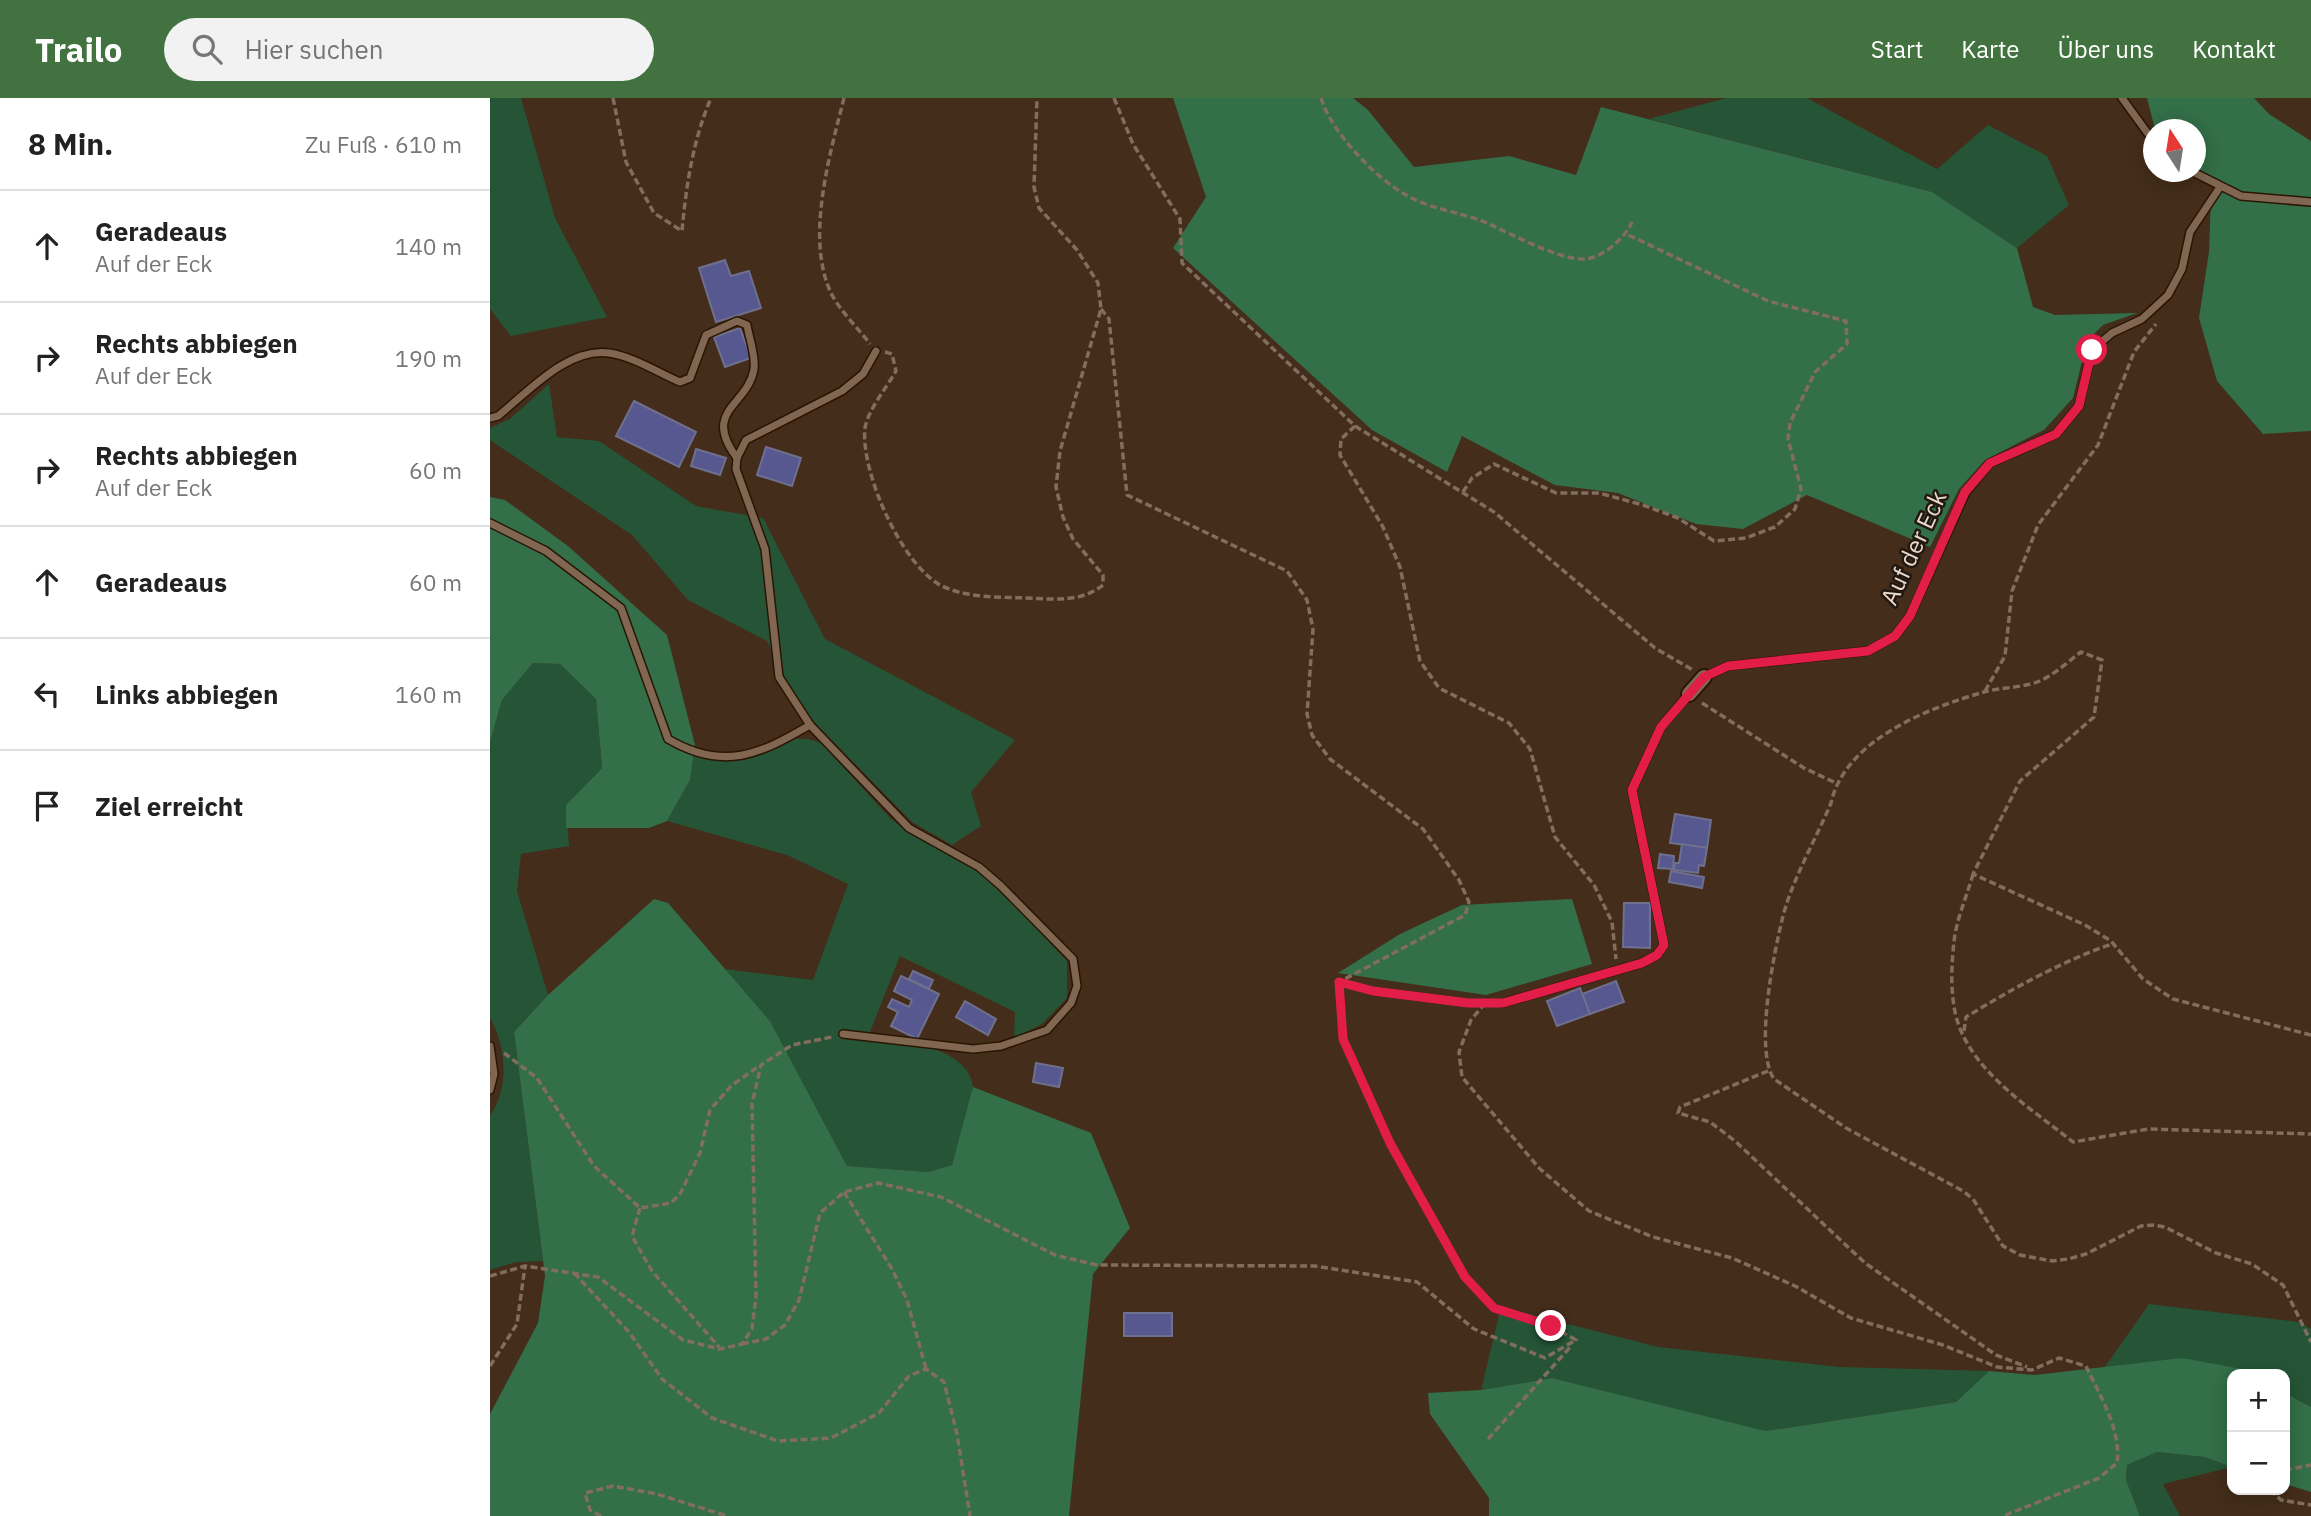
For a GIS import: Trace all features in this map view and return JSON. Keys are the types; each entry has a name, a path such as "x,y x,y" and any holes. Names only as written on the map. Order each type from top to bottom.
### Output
{"street":[{"name":"Auf der Eck","path":"1689,694 1704,677"}],"lane":[{"path":"2122,98 2143,127"},
{"path":"2206,179 2241,196 2311,202"},
{"name":"Auf der Eck","path":"1704,677 1728,666 1868,651 1895,636 1910,616 1965,492 1990,463 2056,434 2079,406 2092,350 2112,333 2142,319 2168,295 2182,269 2190,232 2220,187"},
{"path":"490,418 498,416 561,366 586,354 610,353 680,382 690,378 706,335 737,321 747,325 754,367 750,378 729,409 723,426 728,445 737,458"},
{"path":"843,1034 973,1049 1001,1046 1046,1030 1071,1003 1077,986 1073,959 979,867 909,828 810,725 779,677 765,549 736,469 737,458 746,440 842,391 863,374 876,351"},
{"path":"490,523 546,551 621,608 668,739 719,757 750,755 810,725"},
{"name":"Auf der Eck","path":"1503,1003 1649,959 1664,945 1632,790 1661,727 1689,694"},
{"path":"490,1046 494,1074 490,1090"}],"path":[{"path":"613,98 626,162 654,213 682,231 686,189 702,120 711,98"},
{"path":"844,98 832,144 819,229 823,269 832,294 876,351 892,354 896,371 866,425 864,449 873,487 916,566 942,586 980,596 1068,600 1093,593 1104,585 1103,575 1073,539 1063,517 1056,487 1060,451 1101,309 1098,283 1077,250 1039,208 1034,187 1037,98"},
{"path":"1114,98 1133,144 1180,219 1182,263 1355,426 1494,512 1655,648 1704,677"},
{"path":"1321,98 1326,114 1368,165 1408,197 1483,221 1538,246 1582,260 1598,256 1624,233 1632,222"},
{"path":"1463,492 1472,478 1494,464 1556,493 1600,493 1643,505 1678,519 1714,541 1746,538 1775,527 1795,509 1801,489 1788,439 1790,423 1815,372 1847,344 1846,321 1768,301 1624,233"},
{"path":"1984,692 2005,656 2012,592 2038,525 2098,445 2134,352 2154,328 2168,295"},
{"path":"1101,309 1109,319 1127,495 1287,571 1307,600 1313,629 1307,714 1312,735 1330,759 1423,829 1460,880 1469,902 1465,915 1339,982"},
{"path":"1355,426 1341,439 1340,455 1383,527 1400,567 1420,661 1439,688 1509,723 1530,749 1555,837 1594,885 1612,922 1617,970"},
{"path":"2311,1134 2148,1129 2073,1142 2018,1099 1975,1056 1958,1023 1953,989 1954,939 1973,874 2020,781 2094,717 2102,660 2081,652 2041,680 1984,692 1926,713 1868,746 1836,783 1831,803 1783,915 1764,1025 1769,1071 1774,1079 1846,1128 1963,1191 1973,1199 2003,1246 2020,1255 2052,1261 2068,1259 2086,1254 2141,1226 2165,1227 2216,1253 2268,1272 2283,1284 2311,1342"},
{"path":"1689,694 1804,768 1836,783"},
{"path":"1973,874 2085,925 2113,944 2143,979 2173,999 2311,1035"},
{"path":"1964,1033 1966,1017 1989,1003 2059,967 2113,944"},
{"path":"1339,982 1373,991 1503,1003"},
{"path":"1339,982 1343,1039 1390,1143 1465,1277 1494,1308 1551,1326 1576,1340"},
{"path":"1485,1003 1471,1020 1459,1052 1462,1077 1539,1168 1589,1210 1653,1237 1732,1258 1796,1286 1851,1318 1943,1345 1997,1367 2032,1370 2059,1358 2086,1366 2119,1450 2117,1462 2099,1478 2003,1516"},
{"path":"640,1208 671,1203 680,1194 700,1153 710,1110 731,1086 792,1045 843,1034"},
{"path":"499,1050 537,1078 594,1166 640,1208"},
{"path":"742,1344 752,1329 756,1296 752,1104 761,1065"},
{"path":"1769,1071 1679,1107 1678,1113 1710,1122 1735,1141 1866,1263 1996,1355 2032,1370"},
{"path":"490,1276 525,1266 573,1271 598,1277 683,1340 720,1349 766,1339 785,1325 799,1300 820,1213 844,1192 878,1184 942,1197 1055,1255 1097,1265 1315,1266 1417,1282 1474,1329 1545,1358 1576,1340"},
{"path":"844,1192 892,1269 907,1300 926,1369 944,1382 957,1434 970,1516"},
{"path":"640,1208 632,1236 646,1260 720,1349"},
{"path":"490,1366 517,1324 525,1266"},
{"path":"573,1271 629,1332 662,1379 712,1419 778,1441 831,1438 879,1413 909,1376 926,1369"},
{"path":"1488,1439 1576,1340"},
{"path":"2290,1469 2311,1465"},
{"path":"601,1516 590,1510 585,1493 613,1486 657,1494 727,1516"},
{"path":"2276,1495 2281,1500 2311,1505"}],"green space":[{"path":"490,98 521,98 555,218 607,317 511,336 490,309"},
{"path":"1173,98 1353,98 1368,110 1414,167 1509,156 1576,175 1601,107 1932,192 2017,248 2033,307 2055,315 2137,313 2103,325 2087,341 2073,398 2044,430 1985,460 1959,489 1930,547 1807,495 1743,529 1696,524 1618,493 1555,485 1462,436 1447,472 1372,430 1173,248 1206,197"},
{"path":"1726,98 1807,98 1937,169 1988,125 2047,156 2069,205 2017,248 1932,192 1649,119"},
{"path":"2147,98 2254,98 2269,114 2311,141 2311,431 2263,434 2217,381 2199,318 2209,252 2211,196 2217,182 2206,175 2206,119 2152,119"},
{"path":"549,384 557,437 599,441 696,506 763,518 825,639 1015,740 971,792 981,826 952,845 912,822 814,722 787,685 767,641 688,600 632,535 490,440 490,428 510,419"},
{"path":"490,497 505,500 568,546 667,635 695,745 690,780 667,821 649,828 566,828 566,805 602,768 596,699 560,664 533,663 502,700 490,742"},
{"path":"533,663 560,664 596,699 602,768 566,805 569,846 521,854 517,891 548,995 514,1032 543,1261 516,1262 490,1270 490,1115 501,1093 503,1067 500,1041 490,1018 490,742 502,700"},
{"path":"795,739 821,743 890,818 909,833 971,866 998,888 1067,961 1067,998 1042,1024 1014,1038 1015,1012 900,956 870,1032 932,1048 960,1063 969,1074 973,1094 952,1165 928,1172 847,1166 770,1021 725,969 813,980 848,884 787,855 667,821 690,780 694,752 722,758 746,758 769,752"},
{"path":"654,899 668,903 770,1021 847,1166 928,1172 952,1165 973,1087 1091,1133 1130,1228 1093,1274 1069,1516 490,1516 490,1414 538,1323 545,1276 514,1032 548,995"},
{"path":"1572,899 1592,964 1486,995 1338,973 1400,934 1462,905"},
{"path":"2149,1304 2298,1322 2311,1329 2311,1407 2290,1396 2290,1369 2105,1367"},
{"path":"1501,1307 1658,1347 1840,1367 1989,1371 1956,1402 1766,1431 1552,1378 1481,1390"},
{"path":"2182,1358 2242,1369 2227,1369 2227,1465 2204,1457 2157,1452 2127,1465 2126,1480 2140,1516 1489,1516 1489,1498 1430,1414 1428,1393 1481,1390 1552,1378 1766,1431 1956,1402 1989,1371 2035,1375"},
{"path":"2290,1396 2311,1407 2311,1492 2290,1486"},
{"path":"2157,1452 2204,1457 2227,1465 2227,1468 2163,1484 2180,1516 2140,1516 2126,1480 2127,1465"}],"building":[{"path":"725,260 731,276 749,271 761,308 716,322 699,268"},
{"path":"740,328 751,358 725,367 714,337"},
{"path":"634,401 696,432 679,467 616,436"},
{"path":"766,447 801,458 792,486 757,475"},
{"path":"696,449 726,458 720,475 691,466"},
{"path":"1675,814 1711,820 1707,848 1670,843"},
{"path":"1682,844 1707,848 1704,866 1699,865 1698,873 1674,870 1675,863 1679,863"},
{"path":"1660,854 1674,856 1673,869 1658,868"},
{"path":"1671,871 1704,877 1702,888 1669,882"},
{"path":"1624,903 1650,903 1650,948 1623,947"},
{"path":"913,971 933,980 929,989 909,979"},
{"path":"901,976 939,994 917,1039 891,1026 898,1012 888,1007 892,999 909,1007 912,1000 894,991"},
{"path":"1616,981 1624,1002 1590,1014 1582,994"},
{"path":"1580,988 1590,1014 1557,1026 1547,1001"},
{"path":"965,1001 996,1019 988,1035 956,1017"},
{"path":"1036,1063 1063,1068 1059,1087 1033,1082"},
{"path":"1124,1313 1172,1313 1172,1336 1124,1336"}],"route":[{"path":"1551,1326 1494,1308 1465,1277 1390,1143 1343,1039 1339,982 1373,991 1468,1003 1503,1003 1642,963 1657,955 1664,945 1661,922 1648,875 1632,790 1661,727 1704,677 1728,666 1868,651 1895,636 1910,616 1965,492 1990,463 2056,434 2079,406 2092,350"}]}
